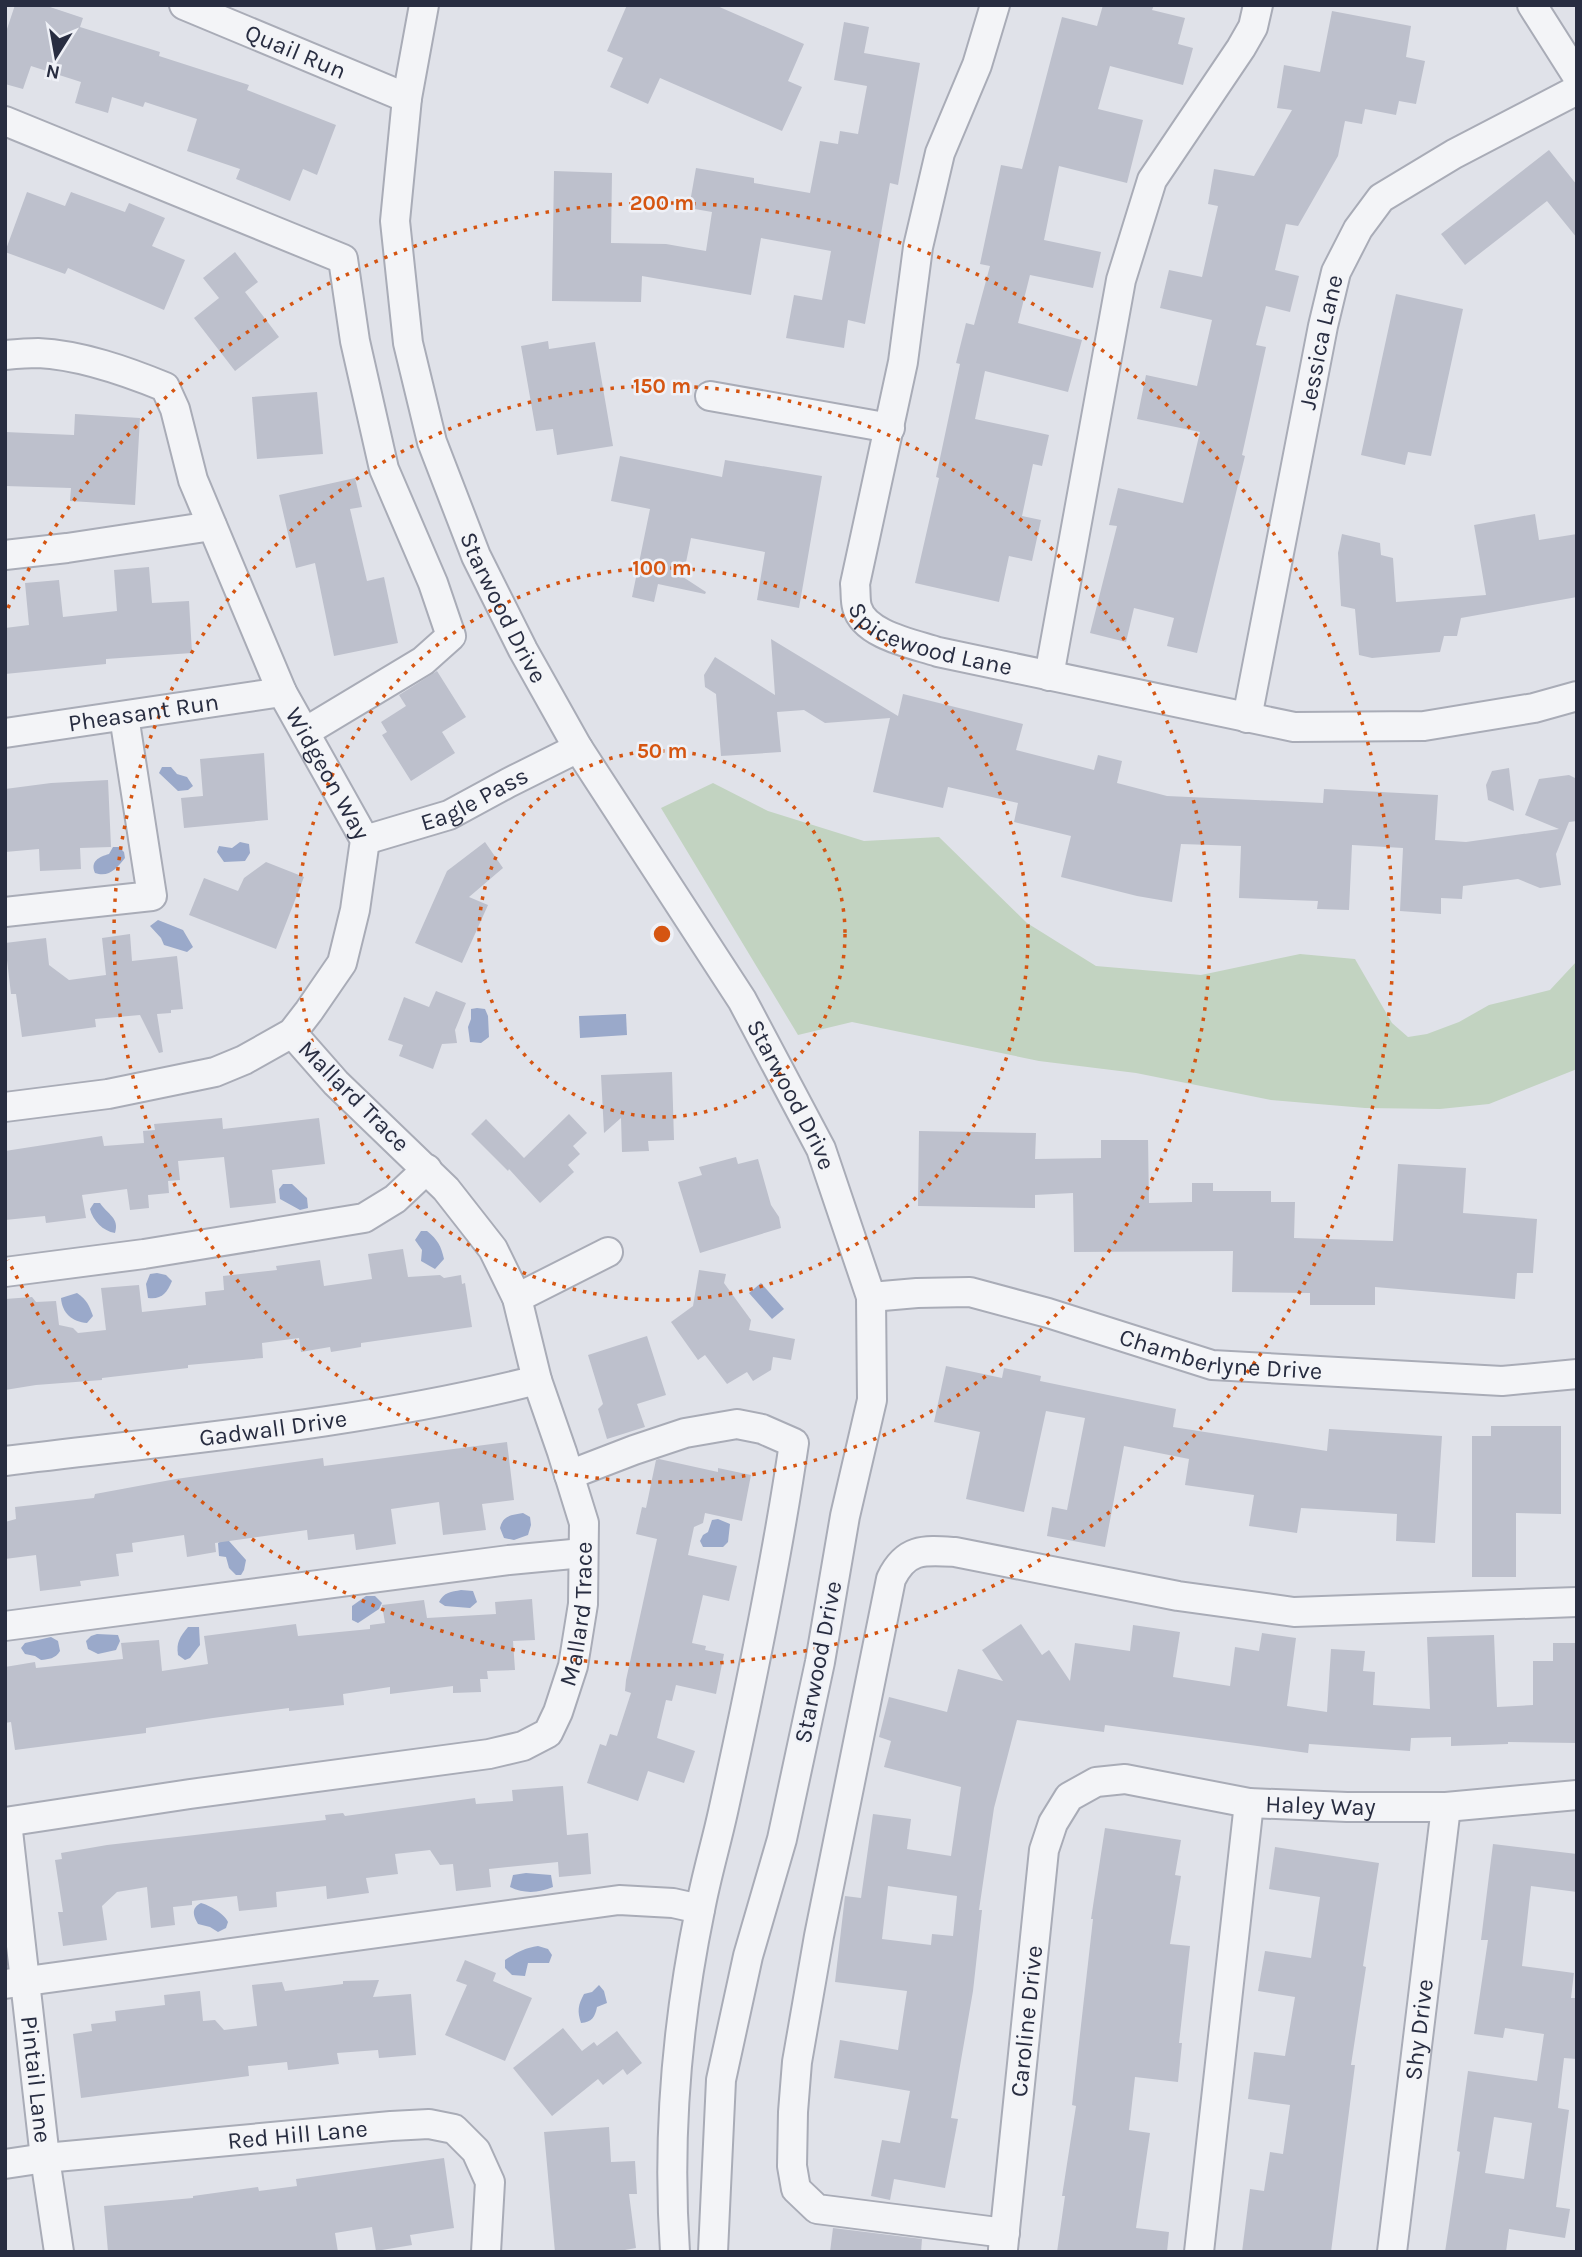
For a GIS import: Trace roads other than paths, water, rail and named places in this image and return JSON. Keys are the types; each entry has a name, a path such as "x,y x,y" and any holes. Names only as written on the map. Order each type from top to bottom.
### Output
{"street":[{"name":"Quail Run","path":"184,5 407,98"},
{"name":"Starwood Drive","path":"424,5 407,98 394,221 408,343 432,442 476,556 523,650 578,748 748,1012 821,1149 871,1297 872,1400 845,1517 820,1661 782,1839 748,1956 721,2080 713,2252"},
{"name":"Spicewood Lane","path":"995,5 977,65 940,153 918,247 903,362 855,584 857,609 867,625 938,652 1294,727 1424,726 1534,708 1577,696"},
{"path":"1049,676 1121,280 1152,180 1241,48 1253,27 1258,5"},
{"path":"1532,5 1577,76"},
{"name":"Jessica Lane","path":"1247,718 1323,326 1336,272 1358,229 1381,198 1454,155 1577,90"},
{"path":"5,121 343,259 355,341 384,469 433,583 451,636 423,662 305,732"},
{"name":"Widgeon Way","path":"5,355 37,353 68,357 138,376 165,387 175,409 192,480 282,692 365,840 355,910 342,963 292,1033 244,1060 215,1072 108,1094 5,1107"},
{"path":"710,396 890,428"},
{"path":"5,555 212,526"},
{"name":"Pheasant Run","path":"5,733 282,692"},
{"path":"5,912 152,896 124,716"},
{"name":"Eagle Pass","path":"365,840 449,815 578,748"},
{"name":"Mallard Trace","path":"6,1822 489,1754 523,1746 548,1734 558,1712 573,1666 583,1604 584,1523 537,1380 517,1298 493,1249 446,1189 336,1083 292,1033"},
{"path":"5,1272 144,1254 364,1218 395,1199 427,1169"},
{"path":"517,1298 608,1252"},
{"name":"Chamberlyne Drive","path":"871,1297 970,1292 1048,1313 1212,1365 1502,1381 1577,1374"},
{"name":"Gadwall Drive","path":"5,1461 365,1416 486,1393 537,1380"},
{"path":"569,1475 685,1433 737,1424 762,1429 794,1443 776,1552 723,1812 700,1909 680,2038 673,2107 675,2252"},
{"path":"1004,2242 817,2209 796,2189 792,2166 797,2062 818,1936 891,1579 896,1568 906,1557 926,1550 955,1552 1178,1596 1294,1612 1577,1602"},
{"path":"5,1626 583,1553"},
{"name":"Haley Way","path":"1069,1797 1096,1782 1125,1779 1249,1803 1347,1807 1446,1807 1577,1795"},
{"name":"Caroline Drive","path":"1004,2242 1044,1850 1053,1823 1069,1797"},
{"path":"1199,2252 1249,1803"},
{"name":"Shy Drive","path":"1392,2252 1446,1807"},
{"name":"Pintail Lane","path":"6,1822 15,1982 60,2252"},
{"path":"15,1982 618,1900 673,1903 700,1909"},
{"name":"Red Hill Lane","path":"5,2164 45,2158 429,2124 454,2129 476,2151 490,2182 486,2252"}],"water":[{"path":"162,767 171,767 177,774 187,777 193,786 188,790 178,791 159,773"},
{"path":"240,842 249,844 250,853 245,861 224,862 217,852 219,846 232,848"},
{"path":"113,847 119,847 125,858 109,873 95,873 95,863 109,854"},
{"path":"158,920 183,930 193,947 187,952 164,945 150,926"},
{"path":"471,1009 485,1009 488,1016 489,1037 481,1043 470,1042 468,1027"},
{"path":"626,1014 627,1035 580,1038 579,1016"},
{"path":"283,1184 292,1184 307,1198 308,1208 300,1210 280,1199 279,1189"},
{"path":"94,1203 100,1203 112,1216 116,1224 115,1233 106,1230 96,1221 90,1209"},
{"path":"421,1231 431,1234 442,1250 444,1259 435,1269 421,1261 422,1250 415,1240"},
{"path":"150,1274 166,1275 172,1281 163,1295 148,1298 146,1284"},
{"path":"761,1283 784,1309 772,1319 749,1293"},
{"path":"77,1293 87,1303 93,1316 87,1323 69,1316 63,1308 61,1298"},
{"path":"523,1513 530,1517 528,1535 514,1540 504,1538 500,1528 503,1520 508,1516"},
{"path":"718,1519 730,1524 728,1542 723,1547 703,1547 700,1541 703,1535 708,1532 712,1520"},
{"path":"229,1541 246,1560 241,1575 236,1575 229,1568 226,1557 219,1556 218,1543"},
{"path":"461,1590 473,1591 477,1602 470,1608 445,1606 439,1602 446,1594"},
{"path":"366,1596 375,1596 382,1603 379,1609 358,1623 352,1620 352,1606"},
{"path":"188,1627 199,1627 200,1645 190,1658 185,1660 178,1655 178,1643"},
{"path":"97,1634 118,1635 120,1641 116,1650 98,1654 88,1649 86,1641"},
{"path":"51,1637 58,1641 60,1651 52,1658 41,1660 25,1654 21,1648 25,1643"},
{"path":"513,1875 551,1875 553,1887 532,1892 510,1887"},
{"path":"201,1903 224,1916 228,1922 226,1928 218,1932 198,1924 194,1912"},
{"path":"538,1946 548,1949 552,1955 549,1963 528,1963 525,1976 512,1975 505,1968 505,1960"},
{"path":"599,1985 604,1991 607,2003 597,2007 590,2020 581,2023 579,2005 582,1998"}]}
